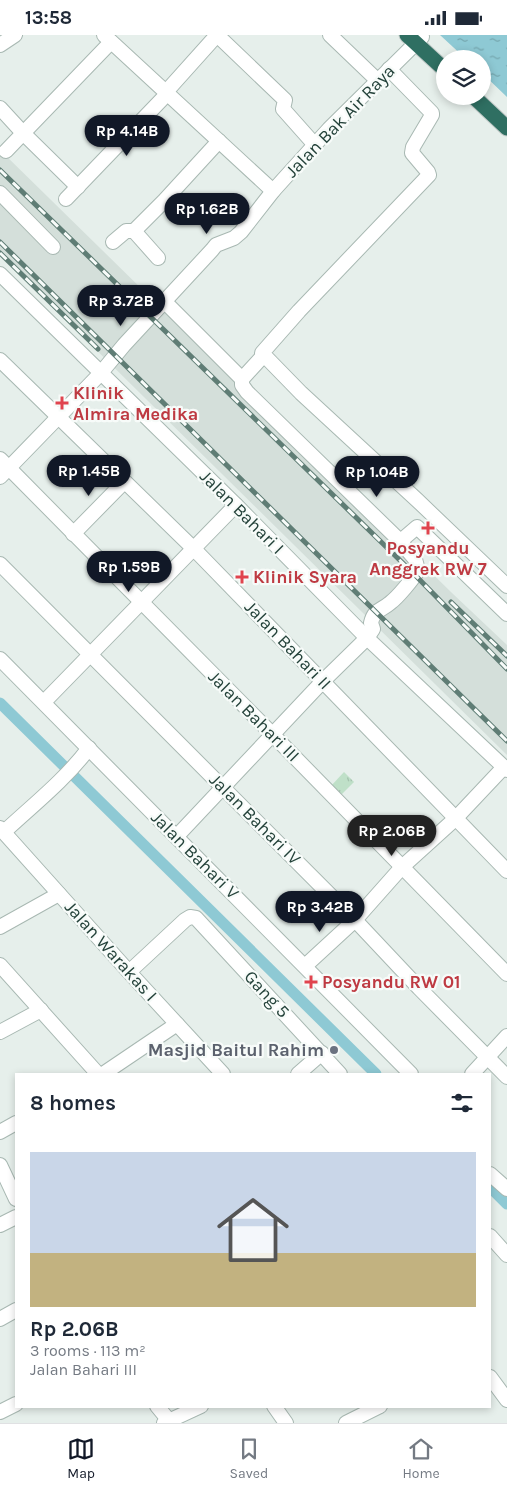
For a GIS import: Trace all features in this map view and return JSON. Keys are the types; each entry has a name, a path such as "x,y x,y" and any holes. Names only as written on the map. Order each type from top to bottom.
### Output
{"highway":[{"path":"416,38 436,52"},
{"path":"416,38 436,60"},
{"path":"491,100 507,114"},
{"path":"483,105 507,128"}],"street":[{"path":"0,45 15,35"},
{"path":"66,199 166,93 217,35 285,100 283,109 316,145"},
{"path":"330,35 378,80"},
{"path":"6,151 108,38"},
{"name":"Jalan Bak Air Raya","path":"108,38 273,191 416,38"},
{"path":"389,69 432,112 413,147 412,153 428,172 428,177 262,351 264,356 301,393 507,586"},
{"path":"0,108 78,187"},
{"path":"113,242 126,231 134,231 219,141"},
{"path":"3,468 58,418 216,245 234,238 241,232 273,191"},
{"path":"0,193 53,247"},
{"path":"134,231 158,258"},
{"name":"Jalan Bahari I","path":"0,274 100,374 236,505 367,638 506,768"},
{"path":"165,302 242,379"},
{"path":"177,837 323,681 367,638 373,629 371,623 376,611 390,603 418,570 415,559 398,539 242,385 242,379 264,356"},
{"name":"Jalan Bahari II","path":"0,360 193,548 507,871"},
{"name":"Jalan Bahari III","path":"3,468 74,534 507,974"},
{"path":"74,534 124,482"},
{"path":"44,703 236,505"},
{"path":"398,539 403,539 430,514"},
{"path":"417,527 507,614"},
{"name":"Jalan Bahari IV","path":"0,564 355,920 507,1077"},
{"name":"Jalan Bahari V","path":"0,659 410,1073"},
{"path":"2,830 65,776 80,761 89,748"},
{"path":"305,967 355,920 402,867 456,819 506,768"},
{"name":"Jalan Warakas I","path":"2,830 222,1073"},
{"path":"0,927 59,894"},
{"name":"Gang 5","path":"132,975 185,920 195,918 339,1073"},
{"path":"0,965 97,1073"},
{"path":"0,1032 41,1010"},
{"path":"104,1073 177,1024"},
{"path":"473,1073 507,1036"},
{"path":"299,1073 322,1053"},
{"path":"0,1132 15,1124"},
{"path":"0,1165 15,1197"},
{"path":"491,1175 507,1189"},
{"path":"0,1225 15,1218"},
{"path":"491,1237 507,1255"},
{"path":"0,1319 15,1311"},
{"path":"491,1378 507,1400"},
{"path":"0,1412 15,1404"},
{"path":"158,1408 168,1422 197,1408"},
{"path":"275,1408 286,1423"},
{"path":"356,1421 377,1408"}],"shaded area":[{"path":"0,150 507,645 507,755 0,255"}],"green space":[{"path":"344,772 354,782 339,797 330,787"}],"water":[{"path":"440,35 507,35 507,97 491,82 491,50 456,50"}],"waterway":[{"path":"0,703 375,1073"},
{"path":"491,1188 507,1204"}],"railway":[{"path":"0,170 415,575 507,669"},
{"path":"0,242 507,741"},
{"path":"0,253 98,349"},
{"path":"451,602 507,656"}],"place":[{"name":"Klinik Almira Medika","path":"62,403"},
{"name":"Posyandu Anggrek RW 7","path":"428,528"},
{"name":"Klinik Syara","path":"242,577"},
{"name":"Posyandu RW 01","path":"311,982"},
{"name":"Masjid Baitul Rahim","path":"334,1050"}]}
